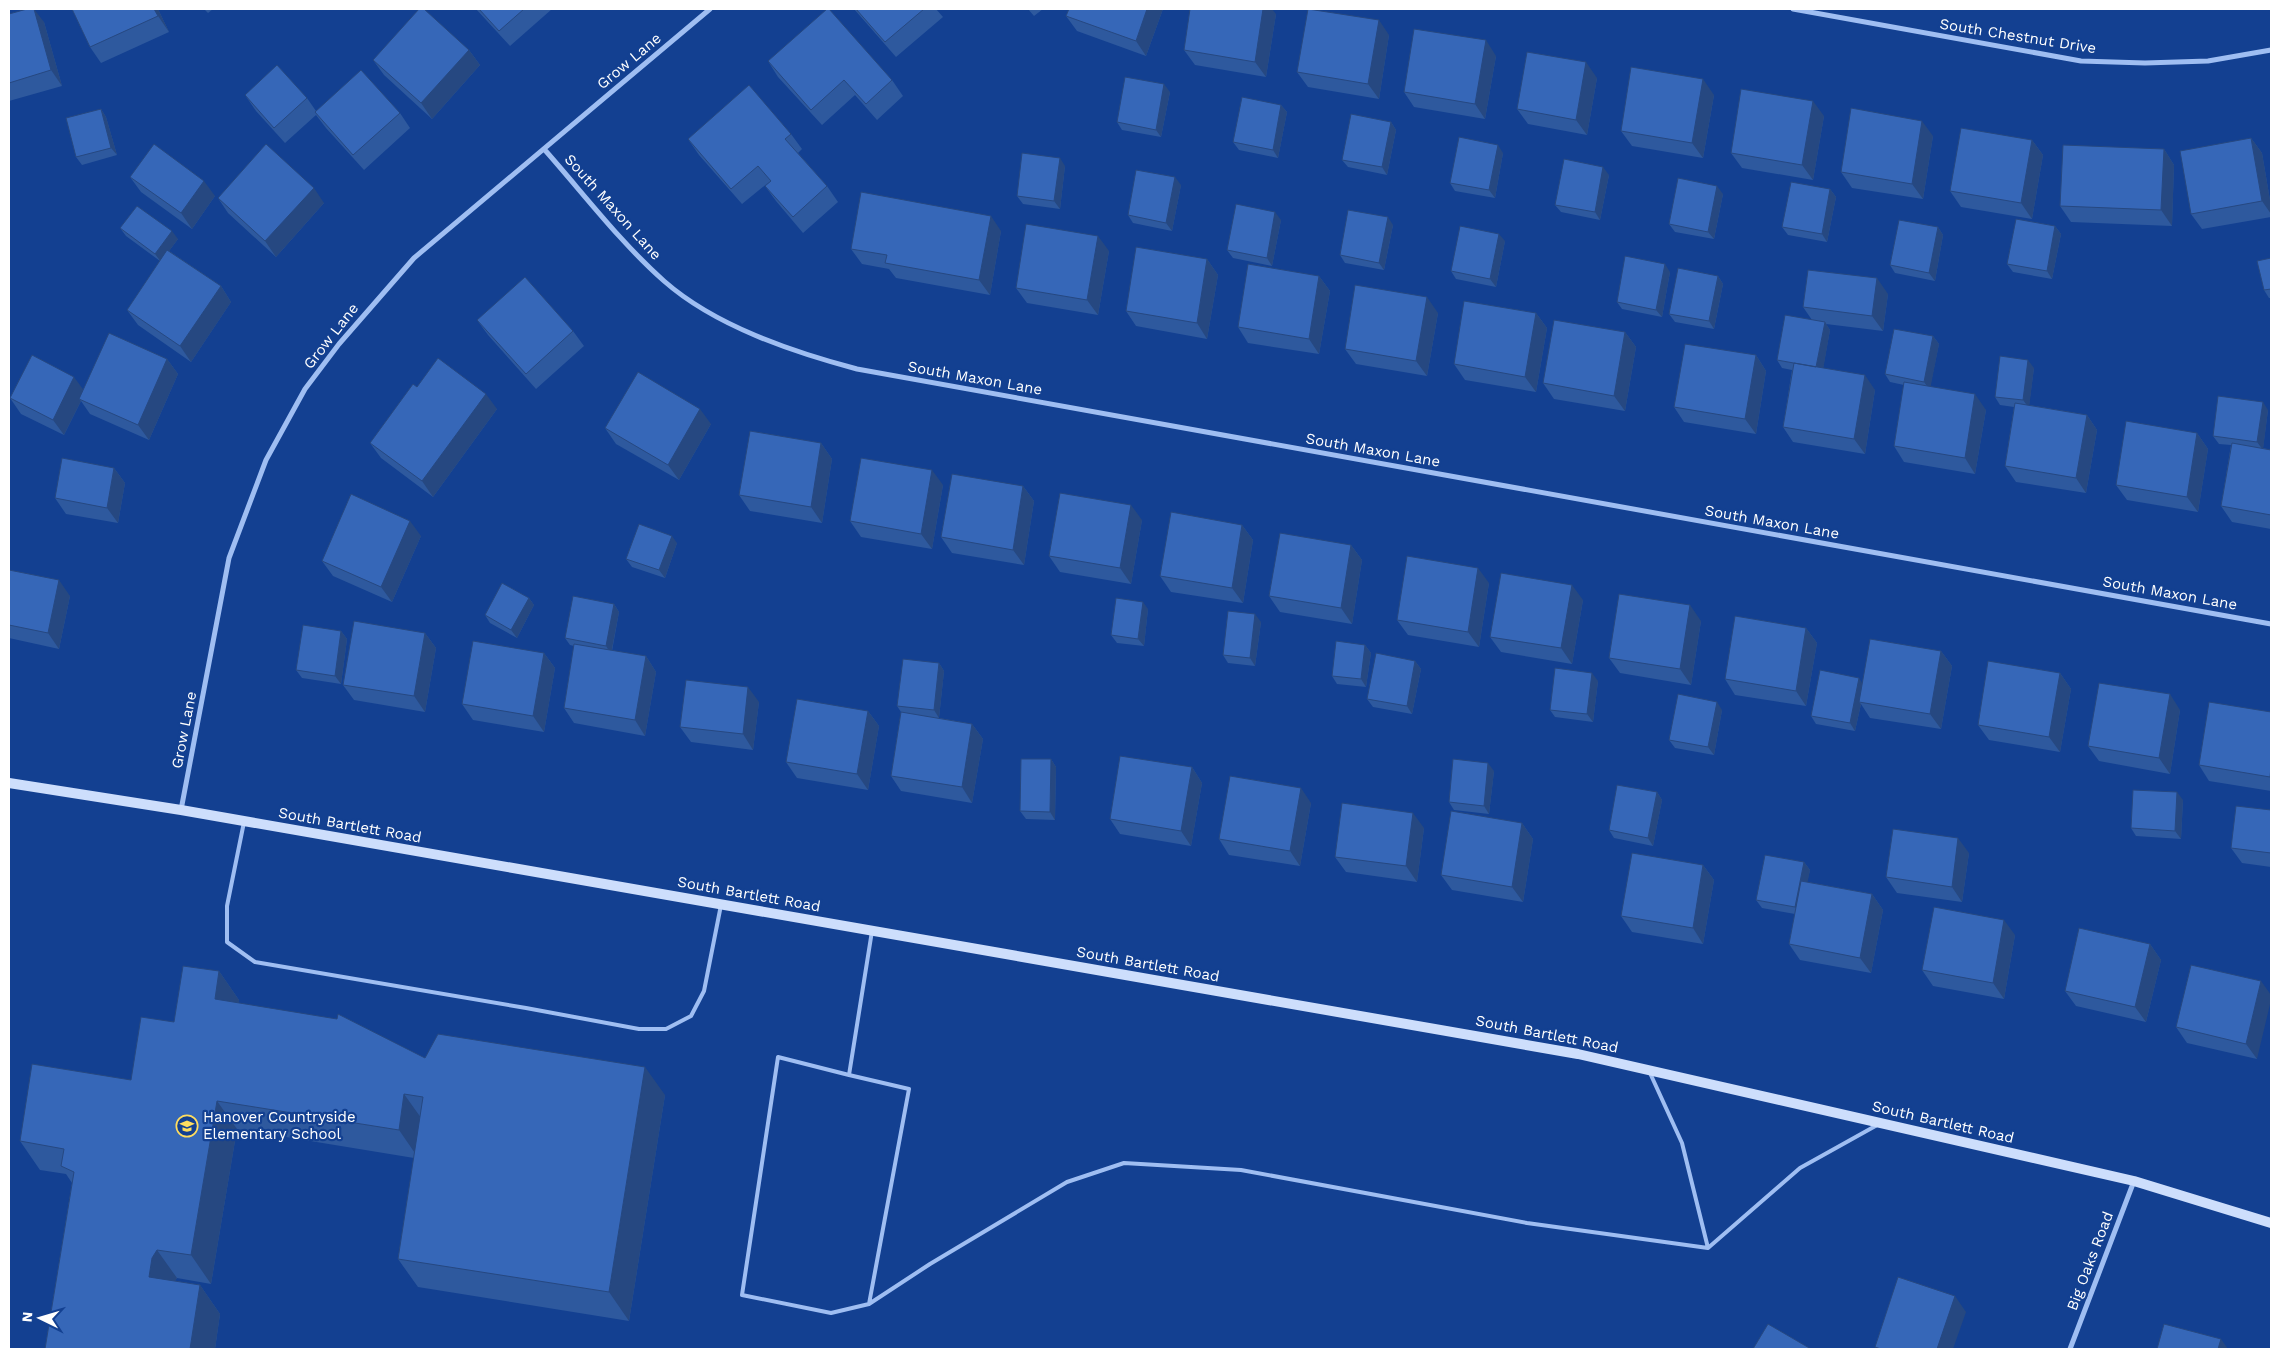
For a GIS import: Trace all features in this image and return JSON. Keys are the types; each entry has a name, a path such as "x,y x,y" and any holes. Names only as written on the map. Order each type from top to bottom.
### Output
{"main road":[{"name":"South Bartlett Road","path":"9,782 181,810 1568,1052 2134,1181 2271,1223"}],"street":[{"name":"Grow Lane","path":"181,810 229,558 266,460 305,389 373,302 414,258 710,9"},
{"name":"South Chestnut Drive","path":"1793,9 2081,61 2208,61 2271,50"},
{"name":"South Maxon Lane","path":"544,149 641,259 666,283 722,320 808,356 857,369 2271,624"},
{"name":"Big Oaks Road","path":"2070,1349 2134,1181"}],"lane":[{"path":"244,822 227,906 227,942 255,962 639,1029 666,1029 691,1016 704,991 721,904"},
{"path":"849,1074 872,931"},
{"path":"869,1304 909,1089 778,1057 742,1295 831,1313 869,1304 930,1264 1067,1182 1124,1163 1241,1170 1527,1222 1708,1248 1800,1168 1881,1123"},
{"path":"1648,1070 1682,1143 1708,1248"}],"building":[{"path":"34,9 51,70 9,83 9,14"},
{"path":"72,9 154,9 158,16 90,47"},
{"path":"419,9 424,9 469,50 421,103 373,60"},
{"path":"479,9 524,9 499,31"},
{"path":"827,9 892,80 866,104 844,80 811,110 768,61"},
{"path":"856,9 924,9 885,42"},
{"path":"1069,9 1147,9 1136,41 1066,16"},
{"path":"1190,9 1263,9 1255,62 1184,50"},
{"path":"1308,9 1379,20 1368,84 1297,72"},
{"path":"1414,29 1486,40 1475,104 1404,92"},
{"path":"1527,52 1586,62 1576,120 1517,109"},
{"path":"277,65 307,98 274,128 245,95"},
{"path":"1631,67 1703,79 1692,143 1621,131"},
{"path":"361,70 400,113 353,155 315,112"},
{"path":"1125,77 1164,84 1156,130 1117,122"},
{"path":"749,85 791,134 785,139 827,186 793,217 765,186 771,181 758,166 731,189 688,139"},
{"path":"1741,89 1813,101 1802,165 1731,153"},
{"path":"1242,97 1281,105 1273,150 1233,142"},
{"path":"1851,108 1922,121 1912,184 1841,172"},
{"path":"101,109 111,148 76,157 66,118"},
{"path":"1351,114 1391,122 1382,167 1342,160"},
{"path":"1961,128 2032,140 2021,203 1950,191"},
{"path":"1459,137 1498,145 1489,190 1450,183"},
{"path":"2251,138 2262,201 2191,214 2180,151"},
{"path":"154,144 204,181 181,213 130,177"},
{"path":"266,144 314,188 265,241 218,198"},
{"path":"2063,145 2164,149 2161,210 2060,206"},
{"path":"1022,153 1060,158 1054,201 1017,196"},
{"path":"1564,159 1603,167 1595,212 1555,205"},
{"path":"1136,170 1175,177 1166,223 1128,215"},
{"path":"1678,178 1717,186 1708,232 1669,224"},
{"path":"1791,182 1830,189 1822,234 1782,227"},
{"path":"861,192 991,216 979,280 885,263 887,255 851,249"},
{"path":"1236,204 1275,212 1267,258 1227,250"},
{"path":"137,206 172,231 155,254 120,228"},
{"path":"1348,210 1388,217 1379,263 1340,255"},
{"path":"2016,219 2055,226 2047,271 2007,264"},
{"path":"1899,220 1938,227 1929,273 1890,265"},
{"path":"1026,224 1098,236 1087,300 1016,288"},
{"path":"1460,226 1499,234 1490,279 1451,271"},
{"path":"1136,247 1207,259 1197,323 1126,311"},
{"path":"167,250 221,286 180,346 127,310"},
{"path":"1625,256 1665,264 1656,310 1617,302"},
{"path":"2271,258 2271,289 2264,290 2257,261"},
{"path":"1248,264 1319,276 1309,339 1238,327"},
{"path":"1678,268 1718,276 1709,321 1669,314"},
{"path":"1808,270 1877,278 1872,316 1803,307"},
{"path":"525,277 573,331 526,374 477,320"},
{"path":"1355,285 1427,297 1416,361 1345,349"},
{"path":"1464,301 1536,313 1525,377 1454,364"},
{"path":"1785,315 1825,322 1816,367 1777,360"},
{"path":"1554,320 1625,332 1614,396 1543,383"},
{"path":"1894,329 1933,336 1924,382 1885,374"},
{"path":"109,333 167,359 138,425 79,399"},
{"path":"1685,344 1756,355 1745,419 1674,407"},
{"path":"32,355 74,377 53,420 10,398"},
{"path":"2000,356 2028,360 2023,400 1995,397"},
{"path":"438,358 486,394 422,481 370,443 413,384 417,387"},
{"path":"1794,363 1865,375 1854,439 1783,427"},
{"path":"638,372 700,409 668,465 605,428"},
{"path":"1904,382 1975,394 1965,458 1894,446"},
{"path":"2218,396 2263,402 2257,442 2213,436"},
{"path":"2015,403 2087,415 2076,478 2005,466"},
{"path":"2126,421 2197,433 2187,497 2116,485"},
{"path":"750,431 821,443 811,507 739,495"},
{"path":"2232,443 2271,450 2271,515 2221,506"},
{"path":"62,458 114,468 107,508 55,498"},
{"path":"861,458 932,470 921,534 850,521"},
{"path":"952,474 1023,486 1013,550 941,537"},
{"path":"1060,493 1131,505 1120,568 1049,556"},
{"path":"351,494 410,521 381,587 322,561"},
{"path":"1171,512 1242,525 1232,588 1160,576"},
{"path":"639,524 672,536 659,570 626,559"},
{"path":"1280,533 1351,545 1341,608 1269,596"},
{"path":"1407,556 1478,568 1468,632 1397,620"},
{"path":"9,570 59,580 48,633 9,625"},
{"path":"1501,573 1572,585 1561,648 1490,637"},
{"path":"502,583 529,598 511,630 485,615"},
{"path":"1619,594 1690,605 1680,669 1609,658"},
{"path":"573,596 614,604 606,646 565,638"},
{"path":"1116,598 1143,602 1138,639 1111,635"},
{"path":"1228,611 1255,614 1250,658 1223,655"},
{"path":"1735,616 1806,628 1796,691 1725,679"},
{"path":"354,621 425,633 414,696 343,685"},
{"path":"303,625 341,631 335,676 296,670"},
{"path":"1870,639 1941,651 1930,714 1859,702"},
{"path":"473,641 544,653 533,716 462,704"},
{"path":"1336,641 1365,645 1361,679 1332,676"},
{"path":"574,644 646,656 635,720 564,708"},
{"path":"1376,653 1415,661 1407,706 1367,699"},
{"path":"903,659 939,663 934,710 897,706"},
{"path":"1988,661 2060,673 2049,737 1978,725"},
{"path":"1555,668 1592,673 1587,714 1550,710"},
{"path":"1820,670 1859,678 1850,723 1811,716"},
{"path":"686,680 748,687 743,734 680,727"},
{"path":"2099,683 2170,694 2159,758 2088,746"},
{"path":"1678,694 1717,702 1708,747 1669,740"},
{"path":"797,699 868,711 857,774 786,762"},
{"path":"2209,702 2271,712 2270,777 2199,765"},
{"path":"901,712 972,724 962,787 891,776"},
{"path":"1120,756 1192,767 1181,831 1110,819"},
{"path":"1021,759 1051,759 1050,812 1020,811"},
{"path":"1453,759 1488,763 1484,806 1449,802"},
{"path":"1230,776 1301,788 1290,851 1219,839"},
{"path":"1617,785 1657,792 1648,838 1609,830"},
{"path":"2133,790 2177,792 2175,831 2131,828"},
{"path":"1342,803 1413,813 1406,866 1335,857"},
{"path":"2236,806 2271,810 2271,853 2231,848"},
{"path":"1451,811 1522,823 1512,887 1441,875"},
{"path":"1893,829 1958,838 1952,887 1886,877"},
{"path":"1632,853 1703,865 1693,928 1621,916"},
{"path":"1765,855 1804,862 1795,907 1756,900"},
{"path":"1801,881 1872,894 1860,958 1789,944"},
{"path":"1934,907 2004,920 1993,983 1922,970"},
{"path":"2079,928 2150,944 2135,1007 2065,991"},
{"path":"2191,965 2261,981 2246,1044 2176,1027"},
{"path":"183,966 219,971 215,999 337,1019 338,1014 425,1058 438,1034 645,1067 609,1292 398,1259 423,1097 404,1094 399,1130 217,1101 191,1255 157,1250 152,1258 149,1277 200,1285 190,1349 45,1349 74,1172 61,1166 64,1149 20,1141 32,1064 131,1080 141,1017 174,1022"},
{"path":"1898,1277 1955,1296 1937,1349 1881,1349 1875,1347"},
{"path":"1768,1324 1811,1349 1753,1349"},
{"path":"2164,1324 2221,1339 2218,1349 2157,1349"}],"place":[{"name":"Hanover Countryside Elementary School","path":"187,1126"}]}
